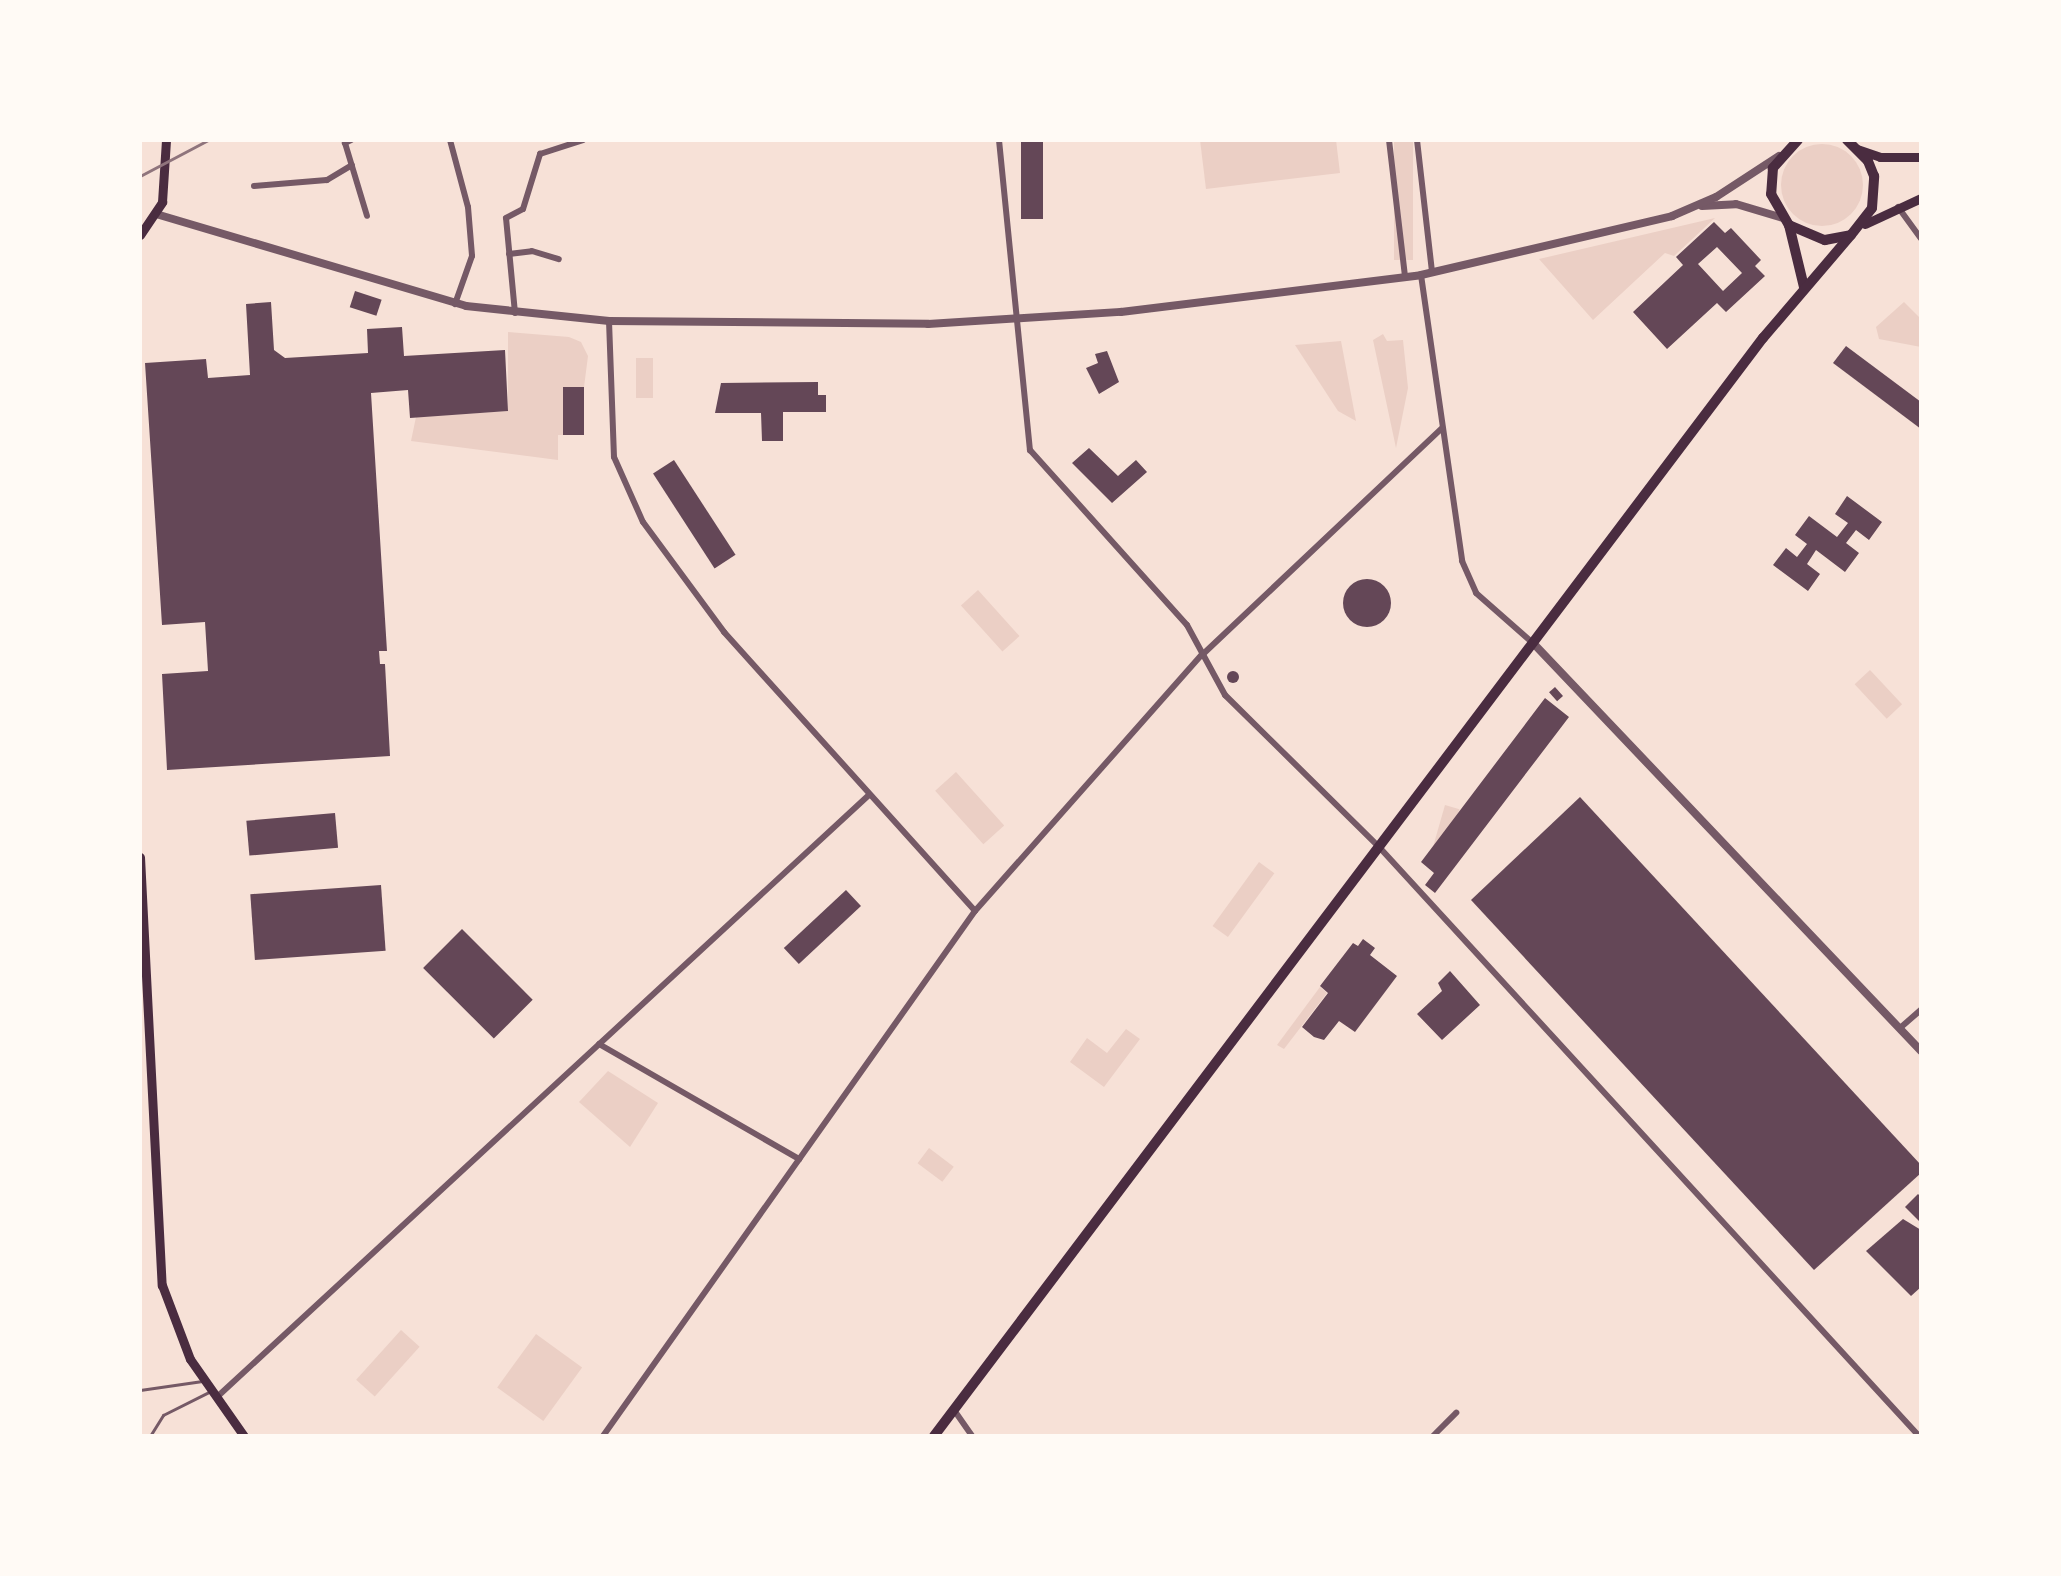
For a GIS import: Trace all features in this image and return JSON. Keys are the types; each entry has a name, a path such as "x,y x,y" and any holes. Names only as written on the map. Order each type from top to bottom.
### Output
{"main road":[{"path":"140,235 156,214 166,178 166,140"},
{"path":"1798,140 1782,149 1770,181 1786,221 1804,287"},
{"path":"1847,140 1857,149 1874,176 1875,192 1865,224"},
{"path":"1857,149 1880,157 1921,157"},
{"path":"934,1436 1804,287 1851,235 1865,224 1921,198"},
{"path":"1786,221 1825,240 1851,235"},
{"path":"140,857 162,1285 172,1320 205,1381 244,1436"}],"street":[{"path":"351,140 345,143 367,216"},
{"path":"450,140 468,207 472,256 455,304"},
{"path":"515,313 506,218 523,209 540,154 583,140"},
{"path":"999,140 1030,450 1187,625 1201,656 1225,695 1380,848 1919,1436"},
{"path":"1389,140 1405,277"},
{"path":"1417,140 1432,272"},
{"path":"1697,206 1782,149"},
{"path":"254,186 327,180 352,165"},
{"path":"156,214 455,304 609,321 1018,320 1421,275 1697,206 1736,204 1786,221"},
{"path":"1898,207 1921,239"},
{"path":"509,254 532,251 559,259"},
{"path":"1421,275 1442,428 1468,579 1476,593 1534,644 1921,1051"},
{"path":"609,321 614,457 643,522 724,632 975,911"},
{"path":"603,1436 975,911 1201,656 1442,428"},
{"path":"215,1394 869,795"},
{"path":"1900,1028 1921,1010"},
{"path":"599,1044 799,1159"},
{"path":"954,1410 972,1436"},
{"path":"1433,1436 1456,1413"}],"lane":[{"path":"140,1390 205,1381"},
{"path":"150,1436 163,1415 215,1394"}],"shaded area":[{"path":"1200,140 1336,140 1340,173 1206,189"},
{"path":"1394,140 1413,140 1413,260 1394,260"},
{"path":"1814,144 1830,144 1845,151 1856,162 1863,185 1860,201 1851,214 1830,226 1814,226 1799,219 1788,208 1781,193 1781,177 1788,162 1799,151"},
{"path":"1715,218 1674,256 1665,253 1593,320 1539,259"},
{"path":"1904,302 1921,319 1921,347 1879,339 1876,327"},
{"path":"508,332 569,337 581,342 588,356 584,387 563,388 565,435 558,435 558,460 411,441 416,417 508,411"},
{"path":"1383,334 1387,341 1403,340 1408,388 1396,448 1373,340"},
{"path":"1341,341 1356,421 1338,411 1295,345"},
{"path":"636,358 653,358 653,398 636,398"},
{"path":"978,590 1019,636 1002,651 961,605"},
{"path":"1870,670 1902,704 1887,719 1855,684"},
{"path":"956,772 1004,826 983,844 935,791"},
{"path":"1445,805 1459,809 1443,868 1428,864"},
{"path":"1259,862 1274,873 1228,937 1213,926"},
{"path":"1320,987 1327,993 1284,1049 1277,1045"},
{"path":"1126,1029 1140,1039 1104,1087 1070,1062 1087,1038 1107,1053"},
{"path":"608,1071 658,1103 630,1147 579,1102"},
{"path":"929,1148 954,1167 942,1182 918,1163"},
{"path":"401,1330 420,1347 375,1397 356,1380"},
{"path":"536,1334 582,1368 543,1421 497,1387"}],"building":[{"path":"1021,140 1043,140 1043,219 1021,219"},
{"path":"1714,222 1725,233 1731,228 1761,260 1755,266 1765,276 1726,312 1717,303 1667,349 1633,312 1683,265 1676,257","holes":["1717,247 1742,273 1723,291 1698,264"]},
{"path":"355,291 382,300 376,316 350,307"},
{"path":"271,302 274,350 285,358 368,353 367,329 402,327 404,356 505,350 508,411 410,418 408,390 371,393 387,651 379,651 380,664 385,664 390,756 167,770 162,674 208,671 205,622 162,625 145,363 206,359 208,378 250,375 246,304"},
{"path":"1846,346 1921,402 1921,429 1833,363"},
{"path":"1107,351 1119,382 1099,394 1086,368 1098,363 1095,354"},
{"path":"818,382 818,395 826,395 826,412 783,412 783,441 762,441 761,413 715,413 721,383"},
{"path":"563,387 584,387 584,435 563,435"},
{"path":"1089,448 1118,476 1136,460 1147,472 1112,503 1072,463"},
{"path":"674,460 736,555 715,568 653,474"},
{"path":"1847,496 1882,522 1869,540 1856,530 1846,543 1859,553 1845,572 1816,550 1807,564 1820,574 1808,591 1773,565 1786,548 1797,557 1807,544 1795,535 1809,516 1837,537 1848,523 1835,514"},
{"path":"1367,579 1384,586 1391,603 1384,620 1367,627 1350,620 1343,603 1350,586"},
{"path":"1228,672 1238,672 1238,682 1228,682"},
{"path":"1555,687 1563,696 1557,701 1549,692"},
{"path":"1545,698 1569,717 1435,893 1425,885 1434,873 1421,862"},
{"path":"1580,797 1921,1165 1921,1173 1814,1270 1471,900"},
{"path":"335,813 338,848 249,856 246,821"},
{"path":"381,885 386,951 255,960 250,894"},
{"path":"846,890 861,906 799,964 784,948"},
{"path":"462,929 533,1000 494,1039 423,968"},
{"path":"1363,939 1375,948 1370,955 1397,976 1355,1032 1339,1021 1324,1040 1314,1037 1302,1027 1328,993 1320,986 1353,943 1358,946"},
{"path":"1450,971 1480,1005 1442,1040 1417,1014 1442,991 1438,983"},
{"path":"1918,1194 1921,1197 1921,1223 1905,1207"},
{"path":"1903,1219 1921,1230 1921,1287 1911,1296 1866,1251"}],"railway":[{"path":"140,176 208,140"}]}
